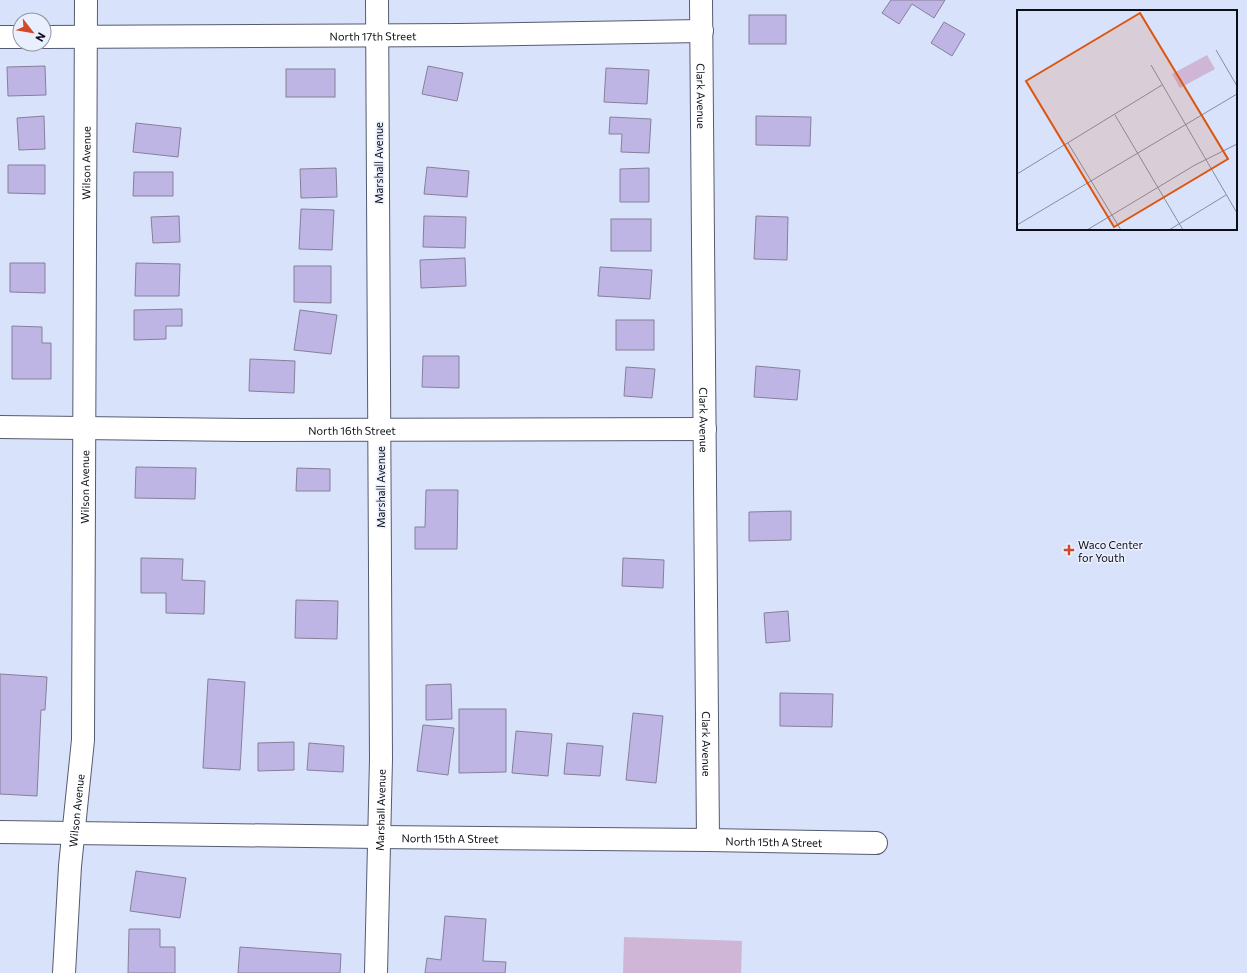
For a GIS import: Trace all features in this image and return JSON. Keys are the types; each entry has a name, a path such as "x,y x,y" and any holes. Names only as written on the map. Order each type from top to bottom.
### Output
{"street":[{"name":"Wilson Avenue","path":"64,973 73,832 83,740 86,0"},
{"name":"Marshall Avenue","path":"376,973 381,759 377,0"},
{"name":"Clark Avenue","path":"701,0 708,840"},
{"name":"North 17th Street","path":"52,37 377,36 702,31"},
{"path":"0,37 12,37"},
{"name":"North 16th Street","path":"0,427 244,430 705,429"},
{"name":"North 15th A Street","path":"0,832 876,842"}],"shaded area":[{"path":"624,937 742,941 741,973 623,973"}],"building":[{"path":"891,0 945,0 934,18 912,4 899,24 882,13"},
{"path":"749,15 786,15 786,44 749,44"},
{"path":"944,22 965,34 952,56 931,43"},
{"path":"45,66 46,95 8,96 7,67"},
{"path":"428,66 463,73 457,101 422,94"},
{"path":"606,68 649,70 647,104 604,102"},
{"path":"286,69 335,69 335,97 286,97"},
{"path":"44,116 45,149 19,150 17,118"},
{"path":"756,116 811,117 810,146 756,145"},
{"path":"610,117 651,119 649,153 621,152 622,134 609,134"},
{"path":"136,123 181,128 178,157 133,152"},
{"path":"8,165 45,165 45,194 8,193"},
{"path":"427,167 469,171 467,197 424,194"},
{"path":"336,168 337,197 301,198 300,169"},
{"path":"649,168 649,202 620,202 620,169"},
{"path":"134,172 173,172 173,196 133,196"},
{"path":"301,209 334,210 332,250 299,249"},
{"path":"179,216 180,242 153,243 151,217"},
{"path":"424,216 466,217 465,248 423,247"},
{"path":"756,216 788,217 787,260 754,259"},
{"path":"611,219 651,219 651,251 611,251"},
{"path":"465,258 466,286 421,288 420,260"},
{"path":"10,263 45,263 45,293 10,292"},
{"path":"136,263 180,264 179,296 135,296"},
{"path":"294,266 331,266 331,303 294,302"},
{"path":"600,267 652,270 650,299 598,296"},
{"path":"182,309 182,326 166,326 166,339 134,340 134,310"},
{"path":"300,310 337,315 331,354 294,350"},
{"path":"616,320 654,320 654,350 616,350"},
{"path":"12,326 42,327 42,343 51,343 51,379 12,379"},
{"path":"423,356 459,356 459,388 422,387"},
{"path":"250,359 295,361 294,393 249,391"},
{"path":"756,366 800,370 797,400 754,397"},
{"path":"626,367 655,369 652,398 624,396"},
{"path":"136,467 196,468 195,499 135,498"},
{"path":"297,468 330,469 330,491 296,491"},
{"path":"426,490 458,490 457,549 415,549 415,527 425,527"},
{"path":"791,511 791,540 749,541 749,512"},
{"path":"141,558 183,559 182,580 205,581 204,614 166,613 166,593 141,593"},
{"path":"623,558 664,560 663,588 622,586"},
{"path":"296,600 338,601 337,639 295,638"},
{"path":"788,611 790,641 766,643 764,613"},
{"path":"0,674 47,677 45,710 41,710 37,796 0,794"},
{"path":"208,679 245,682 240,770 203,768"},
{"path":"451,684 452,719 426,720 426,685"},
{"path":"780,693 833,694 832,727 780,726"},
{"path":"459,709 506,709 506,772 459,773"},
{"path":"633,713 663,716 656,783 626,780"},
{"path":"423,725 454,728 448,775 417,771"},
{"path":"516,731 552,734 548,776 512,773"},
{"path":"294,742 294,770 258,771 258,743"},
{"path":"309,743 344,746 343,772 307,770"},
{"path":"567,743 603,746 600,776 564,774"},
{"path":"136,871 186,878 180,918 130,911"},
{"path":"445,916 486,919 483,961 506,962 505,973 425,973 427,958 441,960"},
{"path":"129,929 160,929 160,947 175,947 175,973 128,973"},
{"path":"240,947 341,954 340,973 238,973"}],"place":[{"name":"Waco Center for Youth","path":"1069,550"}]}
